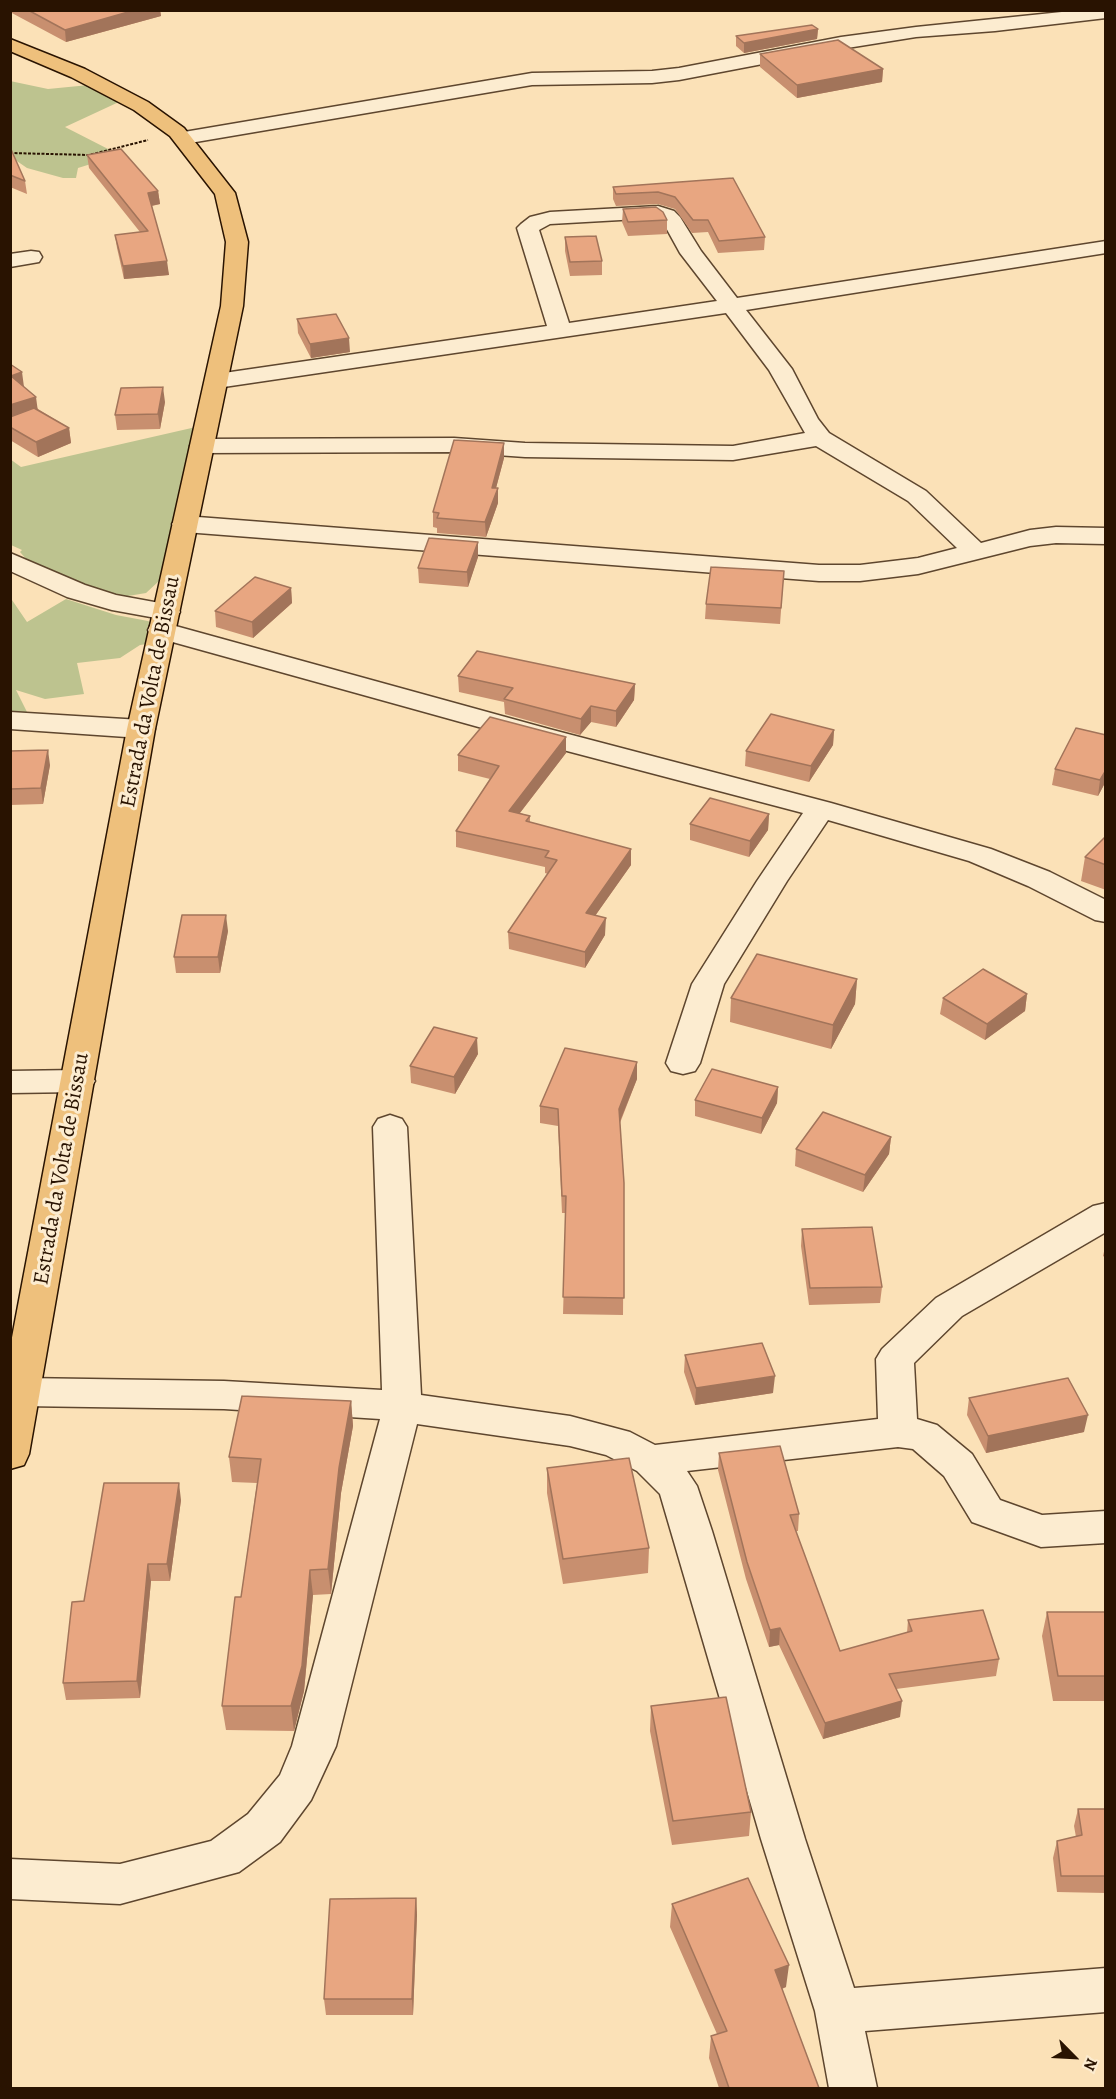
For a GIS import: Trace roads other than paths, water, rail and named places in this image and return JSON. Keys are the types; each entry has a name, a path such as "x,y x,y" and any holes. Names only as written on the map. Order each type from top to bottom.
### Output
{"main road":[{"name":"Estrada da Volta de Bissau","path":"10,44 99,84 141,106 181,135 225,193 237,242 232,306 141,729 10,1454"}],"street":[{"path":"181,135 532,79 651,77 679,74 841,43 916,32 995,26 1106,13"},
{"path":"560,331 528,228 537,221 550,218 658,212 667,215 673,221 691,253 780,369 807,420 820,438 917,496 974,550"},
{"path":"217,381 731,306 1106,247"},
{"path":"202,446 454,445 525,450 722,453 820,438"},
{"path":"184,524 819,573 896,570 1030,538 1056,535 1106,536"},
{"path":"10,561 76,591 164,621 528,732 821,809 980,855 1039,879 1106,913"},
{"path":"10,720 141,729"},
{"path":"683,1063 708,984 772,881 821,809"},
{"path":"10,1082 78,1081"},
{"path":"10,1879 120,1884 223,1858 264,1828 296,1787 314,1746 402,1407 390,1127"},
{"path":"898,1432 896,1359 948,1307 1106,1215"},
{"path":"22,1392 259,1396 371,1403 570,1431 616,1443 651,1460 677,1486 783,1839 838,2011 853,2088"},
{"path":"651,1460 898,1432 922,1435 958,1465 986,1511 1041,1530 1106,1527"},
{"path":"838,2011 1106,1990"}]}
